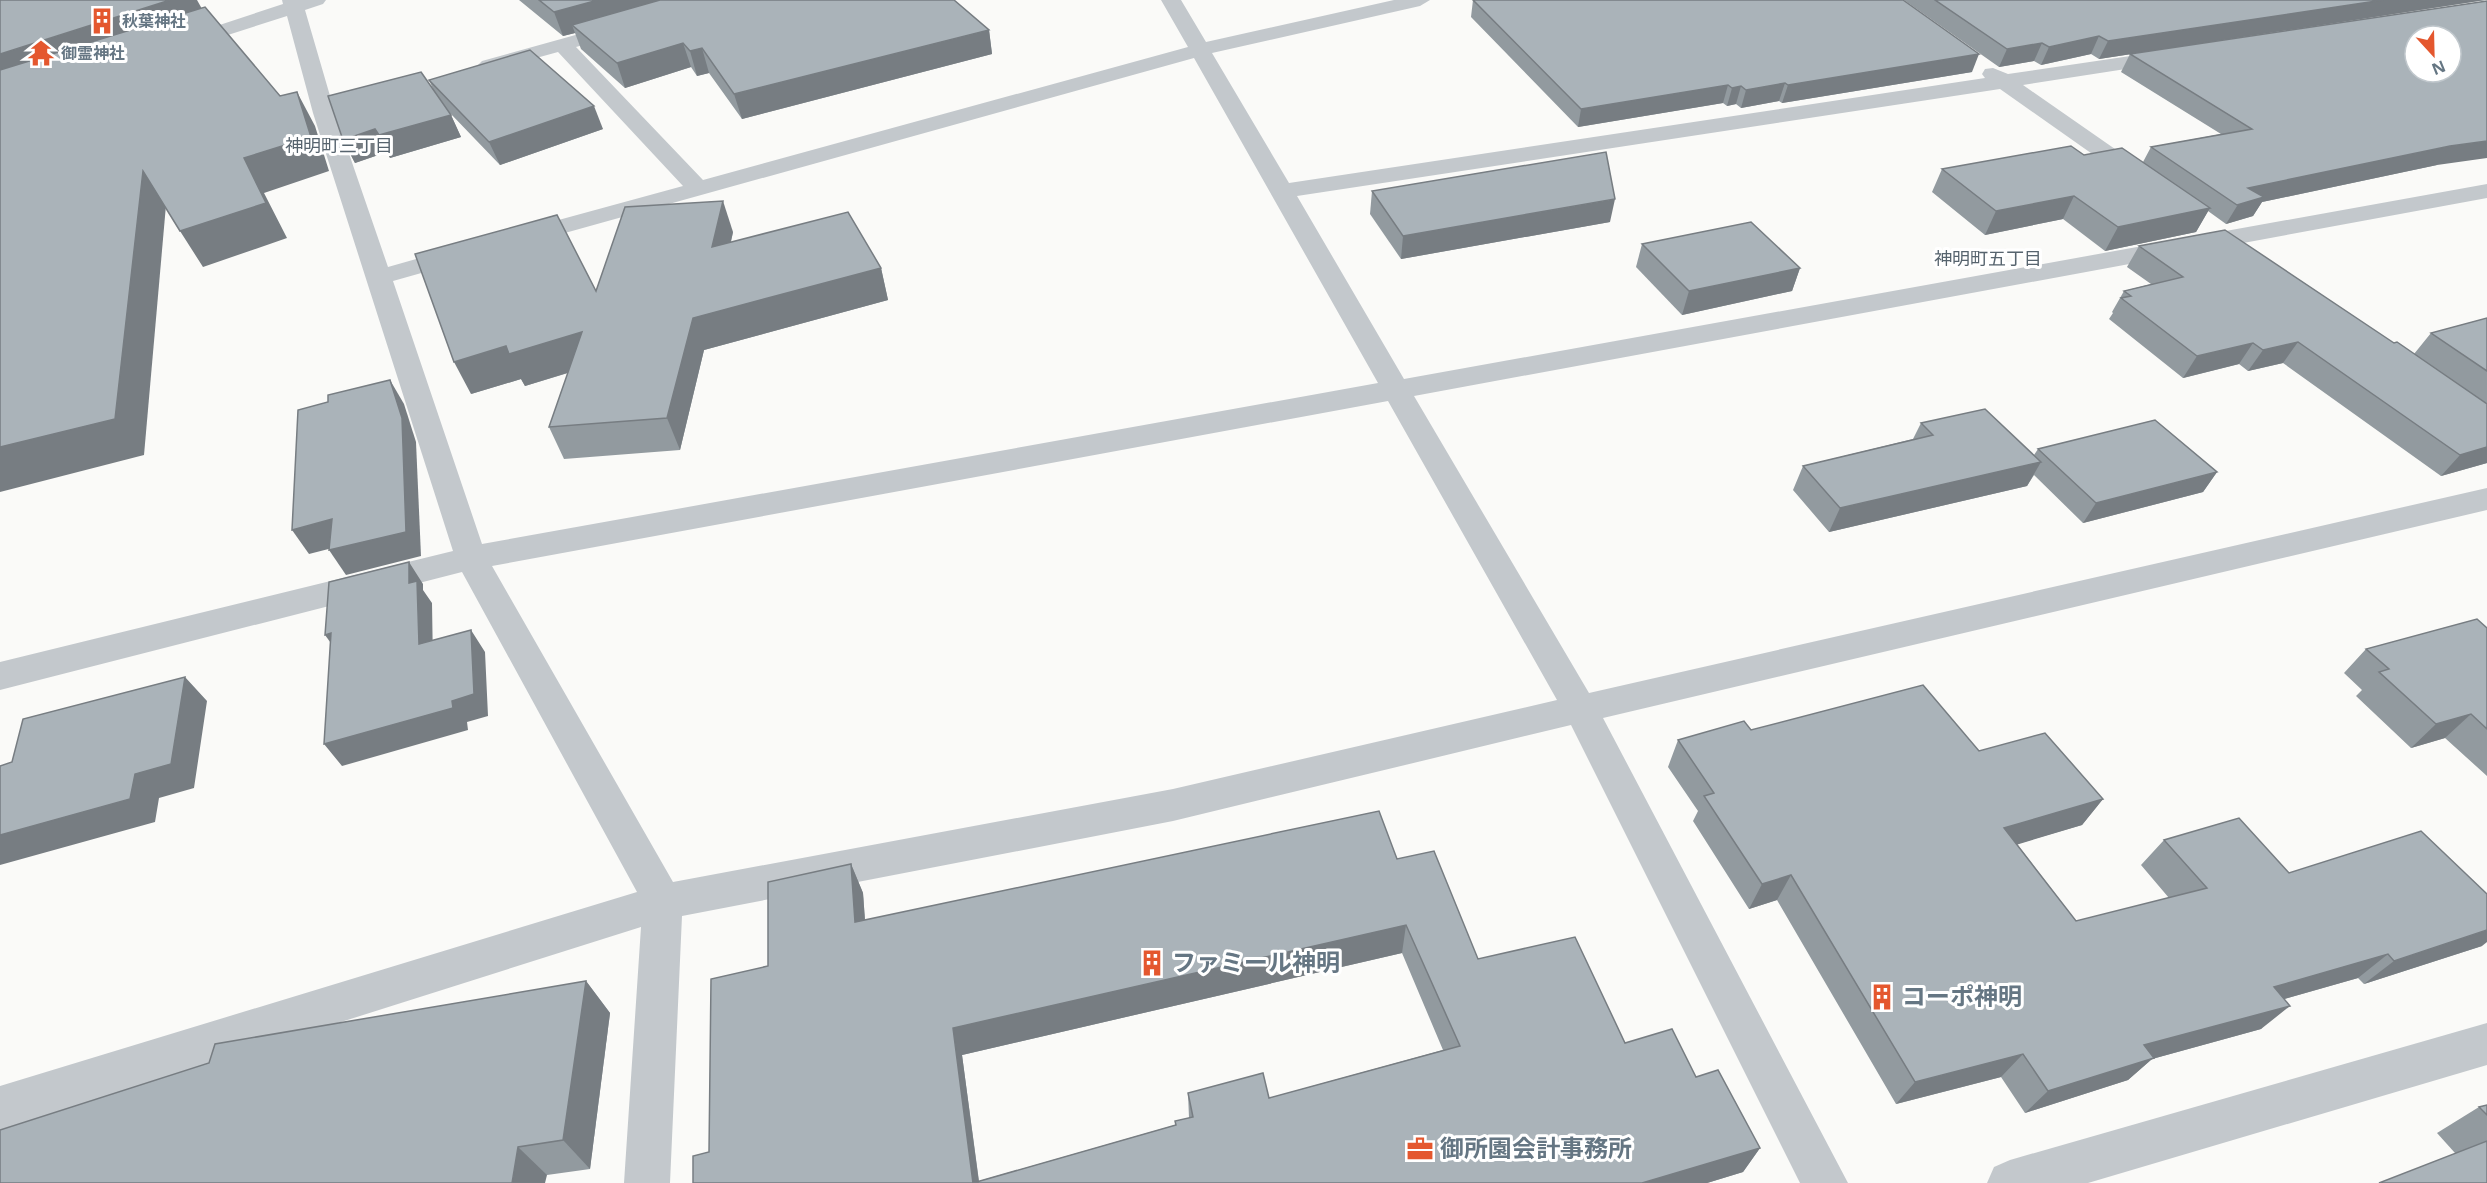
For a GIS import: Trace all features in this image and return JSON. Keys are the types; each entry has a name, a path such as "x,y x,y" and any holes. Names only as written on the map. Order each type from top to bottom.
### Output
{"street":[{"path":"1171,0 1580,708 1825,1183"},
{"path":"379,277 1199,50 1420,0"},
{"path":"159,51 301,2 335,110 379,277 471,558 663,902 647,1183"},
{"path":"471,70 642,22"},
{"path":"562,44 698,188"},
{"path":"1282,190 2192,53"},
{"path":"1974,61 2158,189"},
{"path":"0,676 471,558 2487,191"},
{"path":"2196,216 2254,257"},
{"path":"0,1108 663,902 1173,805 1580,708 2487,499"},
{"path":"2010,1183 2487,1044"}],"building":[{"path":"0,0 170,0 0,54"},
{"path":"539,0 598,0 554,12"},
{"path":"660,0 954,0 989,30 734,94 702,48 690,51 683,43 617,63 572,25"},
{"path":"1473,0 1903,0 1979,54 1788,85 1785,83 1746,90 1741,86 1732,88 1728,85 1581,109"},
{"path":"1935,0 2383,0 2108,41 2099,36 2049,47 2042,43 2007,49"},
{"path":"2487,1 2487,141 2450,146 2248,188 2264,197 2237,205 2151,147 2252,129 2130,54"},
{"path":"205,7 280,96 297,92 311,137 244,158 266,203 180,231 143,171 115,419 0,447 0,70"},
{"path":"530,50 594,106 489,142 429,80"},
{"path":"421,72 451,115 379,135 375,129 343,140 328,96"},
{"path":"2071,146 2084,155 2122,148 2210,208 2118,227 2074,196 1996,211 1942,169"},
{"path":"1606,152 1615,199 1403,236 1372,191"},
{"path":"723,201 712,247 848,212 881,268 693,318 667,418 549,427 582,332 509,354 506,346 454,362 415,254 557,215 596,291 625,207"},
{"path":"1751,222 1800,268 1689,291 1642,244"},
{"path":"2225,230 2394,343 2397,342 2487,404 2487,447 2460,455 2298,342 2263,350 2253,343 2197,356 2121,298 2131,296 2124,291 2183,277 2139,246"},
{"path":"2487,318 2487,371 2431,333"},
{"path":"390,380 402,418 406,532 329,550 332,519 292,530 298,410 328,402 328,395"},
{"path":"1985,409 2041,462 1840,508 1803,466 1933,435 1921,423"},
{"path":"2155,420 2217,472 2096,503 2038,449"},
{"path":"409,562 409,583 417,581 419,644 471,630 474,694 452,701 453,708 324,744 331,633 325,635 329,582"},
{"path":"2477,619 2487,628 2487,729 2471,714 2436,724 2379,672 2389,669 2366,649"},
{"path":"185,677 171,764 135,774 130,799 0,835 0,766 12,762 23,719"},
{"path":"1923,685 1979,751 2045,733 2103,799 2004,828 2076,921 2207,888 2164,840 2239,818 2289,873 2421,831 2487,894 2487,930 2394,961 2388,954 2274,987 2290,1006 2144,1045 2154,1058 2048,1091 2023,1054 1915,1082 1791,875 1762,884 1704,796 1714,793 1678,740 1744,721 1751,730"},
{"path":"1379,811 1397,859 1434,851 1478,959 1575,937 1625,1043 1672,1029 1696,1077 1718,1070 1760,1148 1642,1183 693,1183 693,1156 709,1152 711,979 768,966 768,882 851,864 855,922","holes":["1406,925 1460,1046 1269,1098 1263,1073 1188,1093 1193,1117 1175,1121 1176,1125 973,1183 953,1028"]},
{"path":"586,981 563,1140 518,1147 512,1183 0,1183 0,1130 209,1063 215,1044"},
{"path":"2487,1105 2487,1115 2479,1107"},
{"path":"2487,1141 2487,1183 2379,1183"}],"place":[{"name":"秋葉神社","path":"102,21"},
{"name":"御霊神社","path":"41,53"},
{"name":"ファミール神明","path":"1152,963"},
{"name":"コーポ神明","path":"1882,997"},
{"name":"御所園会計事務所","path":"1420,1149"}],"district":[{"name":"神明町三丁目","path":"339,146"},
{"name":"神明町五丁目","path":"1988,259"}]}
